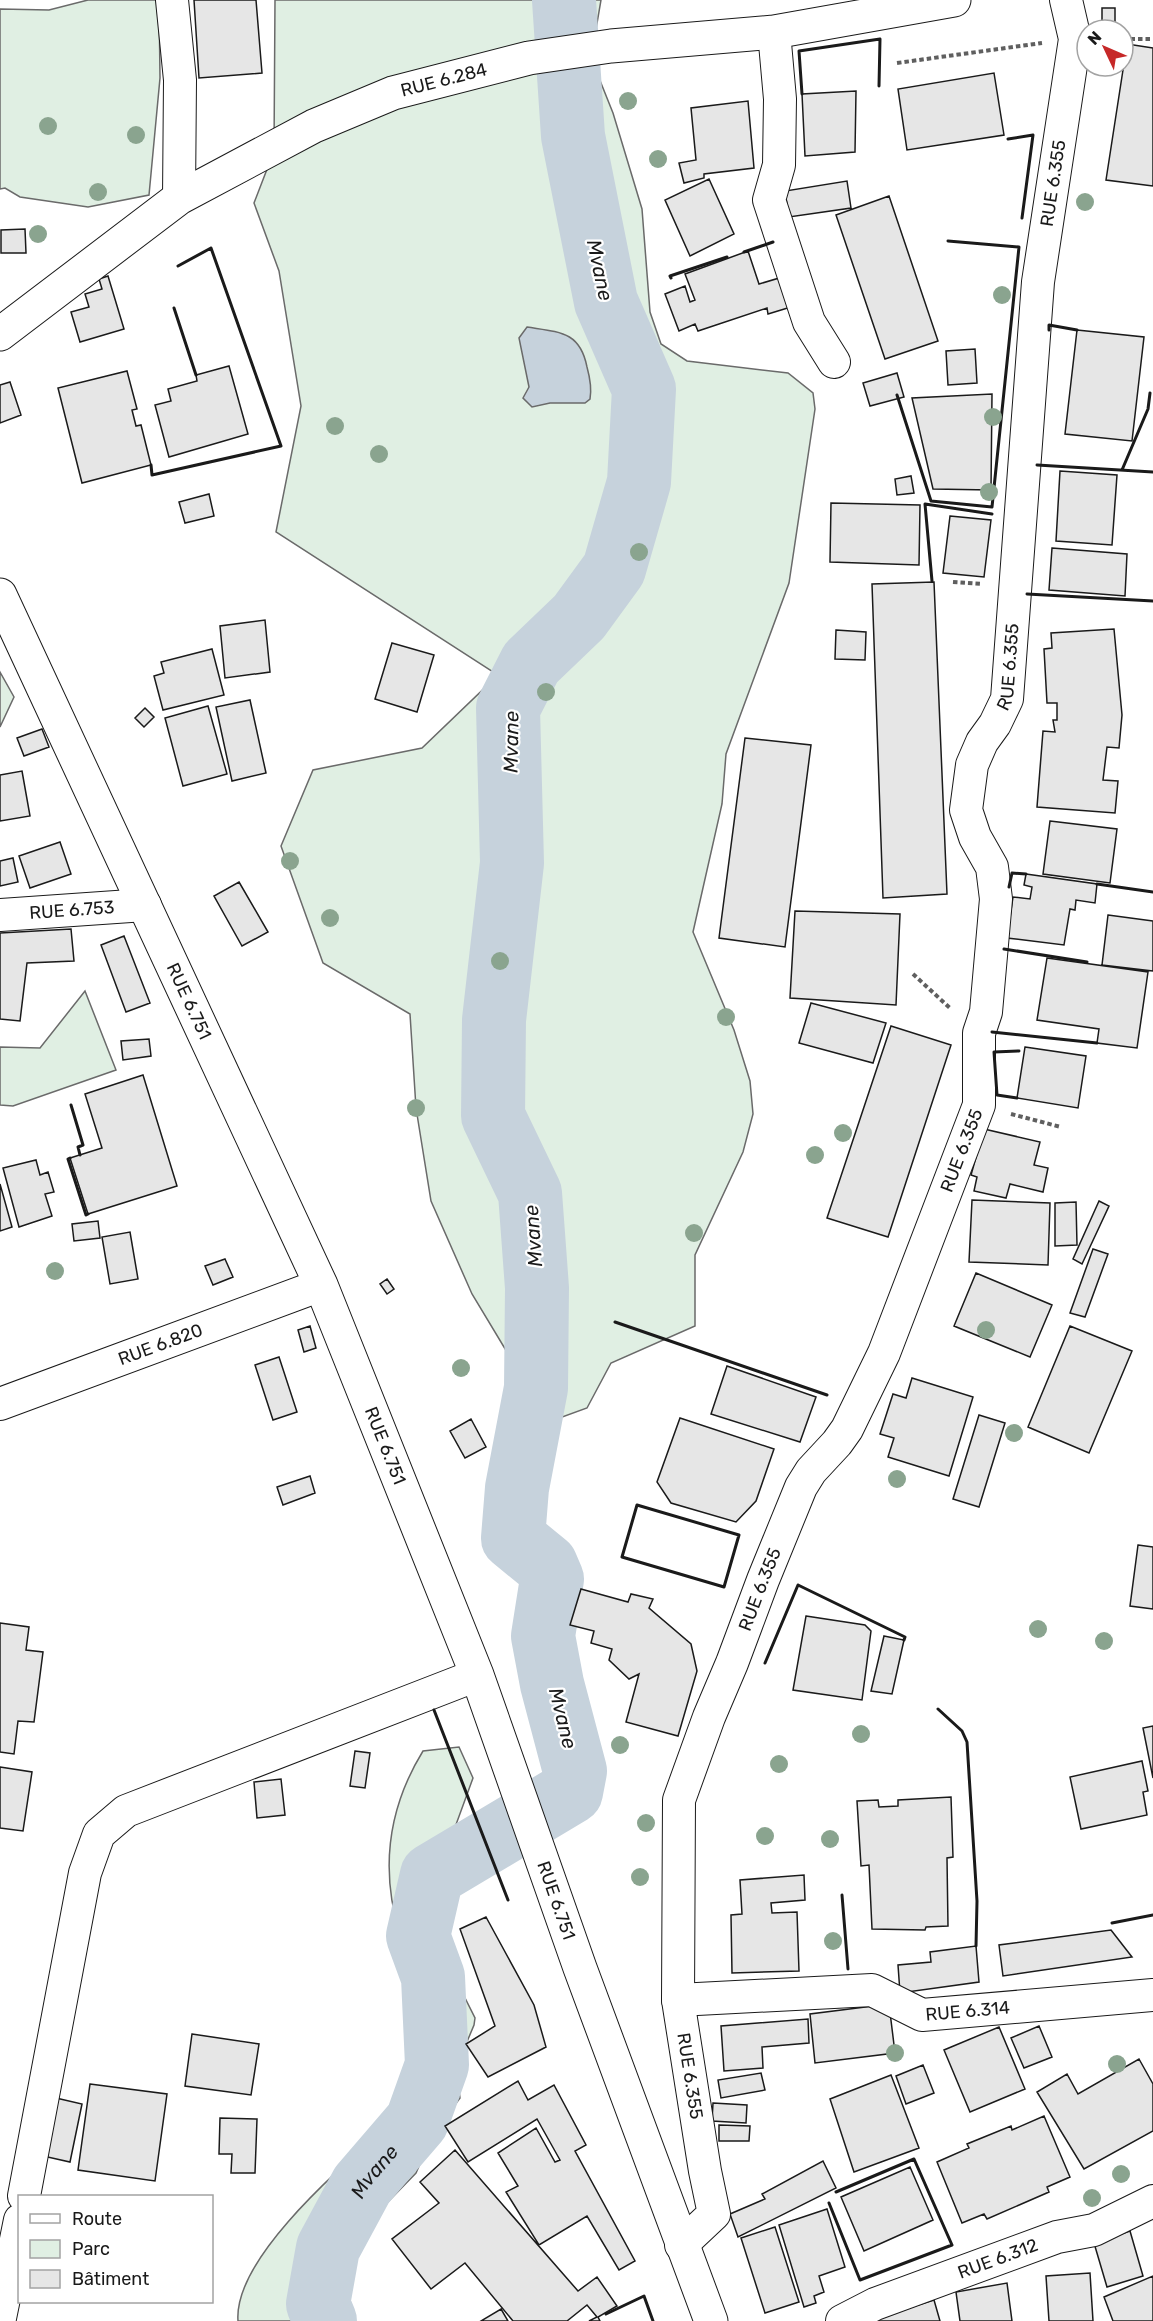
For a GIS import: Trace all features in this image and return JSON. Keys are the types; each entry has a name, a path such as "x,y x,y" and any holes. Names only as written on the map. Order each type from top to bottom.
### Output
{"main road":[{"name":"RUE 6.284","path":"0,334 179,198 314,126 393,93 529,58 611,46 774,32 954,0"},
{"name":"RUE 6.751","path":"0,595 321,1285 477,1674 580,1968 711,2321"}],"street":[{"path":"172,0 180,80 179,198"},
{"name":"RUE 6.355","path":"681,2245 714,2214 678,2000 679,1800 801,1487 811,1471 847,1429 884,1353 979,1105 979,1033 987,1012 996,899 992,867 975,837 966,810 972,765 982,742 995,724 1007,699 1038,282 1075,39 1066,0"},
{"path":"774,32 780,99 778,165 770,200 809,322 834,362"},
{"name":"RUE 6.753","path":"0,915 145,904"},
{"name":"RUE 6.820","path":"0,1404 321,1285"},
{"path":"24,2195 85,1873 99,1834 126,1811 477,1674"},
{"name":"RUE 6.314","path":"678,2000 872,1990 922,2015 1153,1995"},
{"name":"RUE 6.312","path":"842,2321 875,2304 1057,2237 1094,2230 1153,2200"},
{"path":"0,2318 18,2230"}],"path":[{"path":"897,63 1075,39"},
{"path":"1135,39 1153,39"},
{"path":"913,975 979,1033"},
{"path":"979,1105 1061,1127"}],"green space":[{"path":"88,0 159,0 160,78 149,195 88,207 20,197 5,188 0,189 0,9 49,10"},
{"path":"275,0 601,0 595,35 595,68 613,113 642,209 650,312 661,344 687,361 788,373 813,393 815,409 789,583 726,754 722,804 693,932 734,1030 750,1081 753,1114 743,1152 695,1255 695,1326 611,1363 587,1408 510,1436 518,1398 510,1357 472,1294 431,1201 416,1108 410,1014 323,963 281,846 313,770 422,748 498,675 276,532 301,406 279,271 254,203 274,151"},
{"path":"0,672 14,697 0,727"},
{"path":"85,991 116,1070 13,1106 0,1105 0,1047 40,1048"},
{"path":"459,1747 473,1778 450,1841 453,1889 440,1929 443,1954 475,2018 456,2068 460,2098 433,2134 416,2173 343,2248 339,2300 352,2321 238,2321 242,2295 255,2266 276,2237 329,2179 403,2112 425,2066 436,2027 435,2010 413,1972 400,1935 390,1887 391,1840 402,1795 423,1751"}],"shaded area":[{"path":"527,327 558,332 566,335 579,346 589,375 590,399 585,403 550,403 532,407 523,398 529,387 519,338"}],"building":[{"path":"194,0 256,0 262,73 199,78"},
{"path":"1102,8 1115,8 1115,18 1102,18"},
{"path":"1135,45 1153,48 1153,186 1106,180 1122,78 1135,78"},
{"path":"994,73 1004,135 907,150 898,89"},
{"path":"856,91 855,152 805,156 802,94"},
{"path":"748,101 754,168 704,174 704,178 684,183 679,163 696,160 691,108"},
{"path":"709,179 734,234 690,256 665,200"},
{"path":"847,181 851,208 789,217 785,191"},
{"path":"889,196 938,341 885,359 836,215"},
{"path":"25,229 26,253 1,253 1,230"},
{"path":"748,251 759,284 796,273 804,303 768,314 767,308 698,331 695,324 679,331 665,294 685,286 690,302 695,300 685,274"},
{"path":"108,276 124,329 80,342 71,312 89,307 85,294 102,289 99,279"},
{"path":"1077,330 1144,337 1132,441 1065,434"},
{"path":"975,349 977,383 948,385 946,351"},
{"path":"229,366 248,434 169,457 155,405 171,401 168,389 197,381 196,375"},
{"path":"127,371 137,409 132,410 136,426 141,425 151,465 82,483 58,388"},
{"path":"897,373 904,397 870,406 863,383"},
{"path":"10,382 21,415 0,423 0,385"},
{"path":"992,394 991,490 933,489 912,398"},
{"path":"1060,471 1117,475 1112,545 1056,541"},
{"path":"911,476 914,493 897,495 895,479"},
{"path":"209,494 214,516 185,523 179,502"},
{"path":"831,503 920,505 919,565 830,562"},
{"path":"950,516 991,520 984,577 943,573"},
{"path":"1052,548 1127,554 1125,596 1049,590"},
{"path":"934,582 947,894 883,898 872,584"},
{"path":"265,620 270,672 225,678 220,626"},
{"path":"1114,629 1122,715 1119,748 1107,747 1103,780 1118,781 1115,813 1037,807 1043,731 1055,732 1053,720 1057,720 1057,703 1047,703 1044,649 1052,648 1051,633"},
{"path":"836,630 866,632 865,660 835,659"},
{"path":"392,643 434,655 417,712 375,699"},
{"path":"212,649 224,695 163,710 154,676 164,673 161,662"},
{"path":"250,700 266,773 232,781 216,707"},
{"path":"208,706 227,774 183,786 165,718"},
{"path":"145,708 154,717 144,727 135,718"},
{"path":"42,729 49,747 24,756 17,738"},
{"path":"745,738 811,745 785,947 719,938"},
{"path":"22,771 30,816 0,821 0,775"},
{"path":"1050,821 1117,829 1110,883 1043,874"},
{"path":"60,842 71,874 30,888 19,856"},
{"path":"13,858 18,882 0,886 0,861"},
{"path":"1026,874 1097,884 1095,903 1076,900 1075,910 1070,909 1064,945 1007,938 1013,897 1030,899 1032,887 1024,885"},
{"path":"239,882 268,932 242,946 214,896"},
{"path":"795,911 900,914 896,1005 790,998"},
{"path":"1108,915 1153,921 1153,971 1102,965"},
{"path":"71,929 74,961 27,963 20,1021 0,1019 0,933"},
{"path":"124,936 150,1003 126,1012 101,945"},
{"path":"1047,958 1148,972 1137,1048 1097,1043 1099,1029 1037,1020"},
{"path":"811,1003 886,1023 873,1063 799,1043"},
{"path":"891,1026 951,1045 888,1237 827,1218"},
{"path":"149,1039 151,1056 123,1060 121,1041"},
{"path":"1025,1047 1086,1056 1078,1108 1017,1098"},
{"path":"143,1075 177,1186 88,1214 70,1158 102,1148 85,1094"},
{"path":"984,1129 1040,1142 1034,1165 1048,1168 1043,1192 1010,1184 1006,1198 974,1191 977,1177 971,1175"},
{"path":"36,1160 40,1175 48,1172 54,1192 45,1194 52,1216 19,1227 3,1168"},
{"path":"0,1184 12,1227 0,1231"},
{"path":"972,1200 1050,1203 1048,1265 969,1262"},
{"path":"1099,1201 1109,1206 1082,1264 1073,1259"},
{"path":"1076,1202 1077,1245 1055,1246 1055,1203"},
{"path":"98,1221 100,1238 74,1241 72,1224"},
{"path":"130,1232 138,1279 110,1284 102,1237"},
{"path":"1093,1249 1108,1254 1085,1317 1070,1313"},
{"path":"225,1259 233,1277 213,1285 205,1266"},
{"path":"976,1273 1052,1305 1030,1357 954,1326"},
{"path":"387,1279 394,1289 387,1294 380,1284"},
{"path":"310,1326 316,1348 304,1352 298,1330"},
{"path":"1070,1326 1132,1351 1089,1453 1028,1427"},
{"path":"279,1357 297,1412 273,1420 255,1365"},
{"path":"727,1366 816,1397 800,1442 711,1414"},
{"path":"912,1378 973,1397 949,1476 888,1457 894,1438 880,1434 893,1394 906,1398"},
{"path":"979,1415 1005,1423 979,1507 953,1499"},
{"path":"680,1418 774,1449 756,1501 736,1522 671,1503 657,1482"},
{"path":"471,1419 486,1447 465,1458 450,1431"},
{"path":"310,1476 315,1493 283,1505 277,1487"},
{"path":"1138,1545 1153,1547 1153,1609 1130,1606"},
{"path":"581,1589 628,1602 631,1594 653,1599 649,1608 691,1644 697,1671 678,1736 626,1722 639,1674 629,1679 609,1660 612,1649 591,1643 594,1631 570,1625"},
{"path":"806,1616 865,1625 871,1631 862,1700 793,1690"},
{"path":"0,1623 29,1627 26,1650 43,1652 34,1722 18,1721 14,1754 0,1752"},
{"path":"884,1636 904,1640 892,1694 871,1691"},
{"path":"1153,1726 1153,1778 1143,1728"},
{"path":"355,1751 370,1753 365,1788 350,1786"},
{"path":"1142,1761 1148,1791 1143,1792 1147,1815 1081,1829 1070,1777"},
{"path":"0,1767 32,1772 23,1831 0,1828"},
{"path":"281,1779 285,1815 257,1818 254,1782"},
{"path":"951,1797 953,1857 947,1858 948,1926 926,1927 925,1930 872,1929 869,1865 861,1866 857,1801 878,1800 879,1807 898,1806 898,1800"},
{"path":"804,1875 805,1900 771,1903 772,1913 797,1912 799,1971 732,1973 731,1915 742,1914 740,1880"},
{"path":"486,1917 534,2005 546,2047 488,2077 466,2044 495,2026 460,1929"},
{"path":"1111,1930 1132,1957 1003,1976 999,1945"},
{"path":"976,1946 979,1982 900,1993 898,1965 931,1962 930,1952"},
{"path":"889,2004 895,2053 815,2063 810,2014"},
{"path":"808,2019 809,2043 762,2047 763,2068 724,2071 721,2026"},
{"path":"1039,2026 1052,2057 1024,2068 1011,2038"},
{"path":"999,2027 1025,2089 970,2112 944,2050"},
{"path":"192,2034 259,2044 251,2095 185,2086"},
{"path":"1139,2059 1153,2084 1153,2131 1084,2169 1037,2092 1067,2074 1078,2094"},
{"path":"923,2065 934,2093 906,2104 896,2076"},
{"path":"761,2073 765,2090 721,2098 718,2080"},
{"path":"891,2075 919,2148 854,2172 830,2099"},
{"path":"518,2081 528,2100 554,2085 586,2145 575,2151 635,2261 619,2270 587,2216 539,2245 506,2192 518,2186 498,2153 536,2128 555,2162 560,2160 537,2119 468,2162 445,2126"},
{"path":"90,2084 167,2094 155,2181 78,2170"},
{"path":"56,2098 82,2104 70,2162 43,2156"},
{"path":"713,2103 747,2105 746,2123 712,2121"},
{"path":"1044,2116 1070,2177 1047,2187 1049,2192 987,2219 984,2214 962,2223 937,2162 969,2148 967,2144 1011,2126 1012,2130"},
{"path":"220,2118 257,2119 255,2173 231,2173 232,2154 219,2154"},
{"path":"719,2125 750,2126 749,2141 719,2141"},
{"path":"455,2150 578,2291 597,2277 617,2306 598,2317 600,2321 589,2321 597,2317 587,2305 567,2321 513,2321 465,2263 431,2289 392,2239 439,2203 420,2182"},
{"path":"823,2161 836,2188 738,2237 730,2214 765,2199 762,2194"},
{"path":"910,2167 933,2220 864,2251 841,2197"},
{"path":"827,2209 845,2267 819,2276 824,2292 814,2296 816,2303 804,2307 779,2225"},
{"path":"775,2227 799,2302 765,2313 741,2238"},
{"path":"1130,2231 1143,2276 1107,2287 1094,2243"},
{"path":"1090,2273 1093,2321 1049,2321 1046,2276"},
{"path":"1153,2276 1153,2321 1113,2321 1104,2297"},
{"path":"1007,2283 1012,2321 960,2321 956,2292"},
{"path":"934,2300 940,2321 867,2321"},
{"path":"501,2309 508,2321 481,2321"}],"waterway":[{"name":"Mvane","path":"325,2321 318,2304 328,2248 362,2185 417,2121 437,2065 433,1977 418,1936 432,1875 571,1792 575,1771 552,1684 543,1636 552,1579 546,1565 513,1538 517,1488 536,1388 537,1288 530,1193 493,1116 494,1020 512,863 508,708 531,663 579,617 614,569 639,482 644,389 606,302 573,136 564,0"}],"wall":[{"path":"802,94 799,51 880,39 879,86"},
{"path":"1008,139 1033,135 1022,218"},
{"path":"897,395 931,501 992,507 1019,247 948,241"},
{"path":"744,252 773,242"},
{"path":"151,465 152,475 281,446 211,248 178,266"},
{"path":"671,278 670,276 727,257"},
{"path":"174,308 196,375"},
{"path":"1049,330 1049,325 1077,330"},
{"path":"1122,470 1148,409 1150,393"},
{"path":"1037,465 1153,472"},
{"path":"932,581 925,504 992,514"},
{"path":"1027,594 1153,601"},
{"path":"1009,887 1012,873 1026,874"},
{"path":"1097,884 1153,892"},
{"path":"1004,949 1087,962"},
{"path":"992,1032 1097,1043"},
{"path":"1017,1098 997,1095 994,1052 1019,1051"},
{"path":"71,1105 83,1145 78,1147 80,1155"},
{"path":"70,1158 68,1159 86,1215 88,1214"},
{"path":"615,1322 827,1395"},
{"path":"637,1505 739,1535 724,1587 622,1557 637,1505"},
{"path":"765,1663 798,1585 905,1637 904,1640"},
{"path":"938,1709 962,1731 967,1742 977,1901 976,1946"},
{"path":"434,1710 508,1900"},
{"path":"842,1895 848,1969"},
{"path":"1112,1923 1153,1915"},
{"path":"829,2203 860,2280 952,2245 914,2159 836,2192"},
{"path":"606,2314 644,2296 653,2321"}]}
